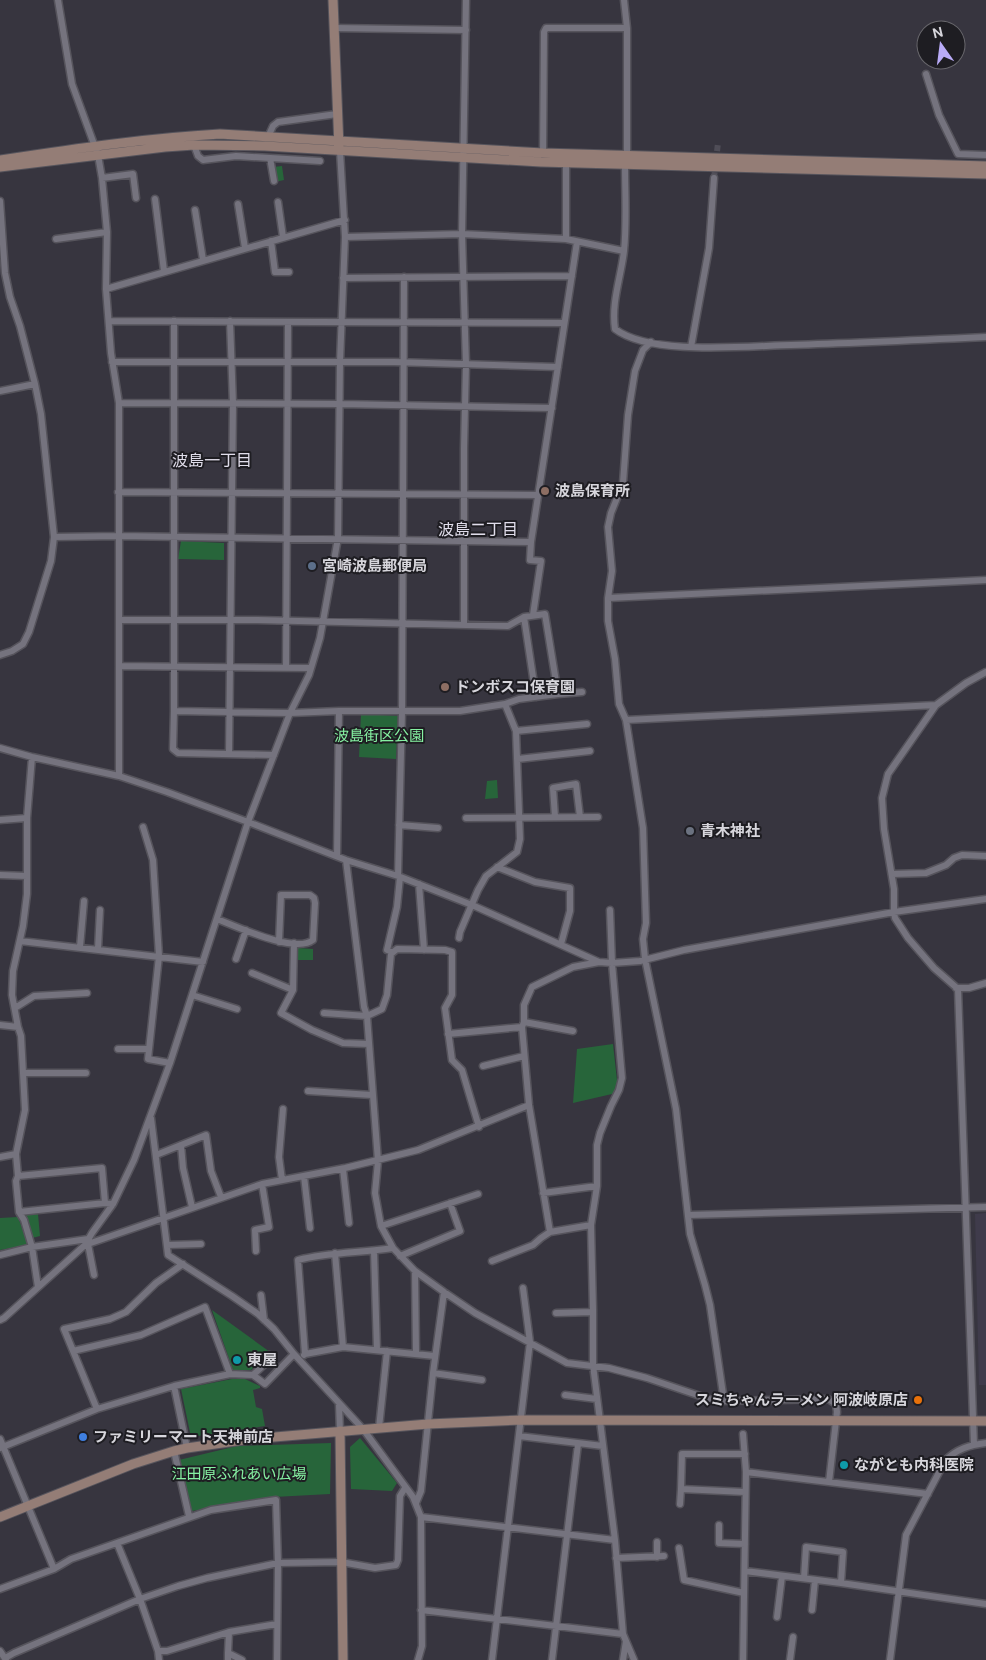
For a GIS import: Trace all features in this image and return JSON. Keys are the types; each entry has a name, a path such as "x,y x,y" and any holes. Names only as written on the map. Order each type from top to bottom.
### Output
{"street":[{"path":"58,0 72,84 98,155 107,232 106,289 112,362 119,403 119,776"},
{"path":"0,1320 87,1243 113,1204 134,1160 170,1063 248,822 290,714 311,668 324,622 338,538 340,362 345,237 336,114 333,0"},
{"path":"464,625 464,406 466,364 462,234 465,158 466,0"},
{"path":"624,0 627,28 627,155 625,165 624,250 616,300 615,329 622,334 651,342 691,347 871,343 986,337"},
{"path":"334,28 466,30"},
{"path":"543,153 544,32 546,28 627,28"},
{"path":"926,74 939,115 958,154 986,155"},
{"path":"268,137 273,126 278,122 336,114"},
{"path":"0,160 171,136 220,134 543,153 986,166"},
{"path":"194,144 198,156 203,160 236,156 320,161"},
{"path":"0,167 194,144 265,146 566,163 986,174"},
{"path":"270,158 274,181"},
{"path":"566,163 566,239"},
{"path":"102,178 133,174 136,198"},
{"path":"691,347 709,248 714,178"},
{"path":"155,199 164,271"},
{"path":"0,202 3,274 36,384 54,537 51,561 29,632 23,644 12,651 0,655"},
{"path":"278,202 283,238"},
{"path":"238,204 244,248"},
{"path":"195,210 203,260"},
{"path":"106,289 345,220"},
{"path":"56,239 107,232"},
{"path":"345,237 462,234 566,239 624,250"},
{"path":"271,241 275,272 289,272"},
{"path":"533,615 541,561 530,560 531,542 577,242"},
{"path":"343,278 572,276"},
{"path":"393,952 386,950 396,907 399,876 402,712 404,277"},
{"path":"110,321 564,323"},
{"path":"174,321 173,749 178,753 274,755"},
{"path":"229,754 233,404 230,321"},
{"path":"286,668 288,322"},
{"path":"651,342 643,350 635,371 628,415 623,483 608,527 612,571 608,598 608,621 616,659 619,704 626,720 638,788 645,844 646,923 643,939 645,959 676,1109 690,1234 710,1305 724,1401"},
{"path":"112,362 340,362 558,367"},
{"path":"0,391 36,384"},
{"path":"119,403 340,404 552,408"},
{"path":"118,492 538,495"},
{"path":"54,537 338,538 531,542"},
{"path":"608,598 986,580"},
{"path":"119,620 230,620 508,626 524,617 545,614 558,694"},
{"path":"524,617 536,697"},
{"path":"119,666 311,668"},
{"path":"974,1445 964,1207 958,990 934,968 908,938 895,918 892,874 884,829 882,798 888,774 936,705 966,683 986,672"},
{"path":"174,711 290,714 460,711 505,704 519,698 582,692"},
{"path":"459,938 478,890 486,876 517,852 520,839 516,731 505,704"},
{"path":"626,720 936,705"},
{"path":"337,856 339,712"},
{"path":"516,731 587,724"},
{"path":"0,748 119,776 248,822 346,860 399,876 472,905 599,962"},
{"path":"518,759 590,751"},
{"path":"32,757 27,818 27,894 14,971 12,995 21,1036 26,1110 16,1154 18,1176 16,1182 20,1212 32,1247 38,1288"},
{"path":"555,817 553,788 576,784 580,817"},
{"path":"466,818 598,817"},
{"path":"0,820 27,818"},
{"path":"399,825 438,828"},
{"path":"143,827 153,860 159,956 148,1059 170,1063"},
{"path":"892,874 926,873 946,865 954,858 986,856"},
{"path":"346,860 364,1007 367,1016 378,1161 375,1193 381,1226 393,1248 415,1270 475,1313 567,1363 593,1365 647,1378 715,1402 828,1399 836,1404 837,1420 829,1482"},
{"path":"497,867 535,882 570,888 570,911 560,944"},
{"path":"0,875 27,876"},
{"path":"419,884 424,950"},
{"path":"218,919 279,942 308,944 314,940 315,902 314,898 310,895 281,895 279,942"},
{"path":"550,1232 528,1105 524,1056 524,1005 532,987 573,967 599,962 640,961 894,912 986,899"},
{"path":"80,947 84,900"},
{"path":"98,949 100,910"},
{"path":"610,910 612,963 622,1078 597,1145 597,1186 591,1225 593,1365 625,1637 623,1660"},
{"path":"236,959 246,930"},
{"path":"20,941 203,962"},
{"path":"294,943 293,990 281,1013 312,1030 343,1042 369,1044"},
{"path":"324,1014 367,1016 382,1009 387,995 391,954 397,949 445,950 452,952 452,995 444,1008 452,1060 462,1070 479,1127"},
{"path":"252,973 293,990"},
{"path":"956,988 969,988 986,983"},
{"path":"15,1008 34,996 87,993"},
{"path":"192,995 237,1009"},
{"path":"0,1025 18,1027"},
{"path":"448,1034 523,1025 573,1031"},
{"path":"118,1049 149,1049"},
{"path":"483,1066 524,1056"},
{"path":"23,1073 86,1073"},
{"path":"308,1091 372,1094"},
{"path":"0,1255 32,1247 87,1243 262,1184 343,1169 418,1150 479,1127 528,1105"},
{"path":"282,1180 279,1157 283,1109"},
{"path":"150,1117 168,1255 232,1296 274,1329 294,1354 362,1429 416,1503 421,1518 422,1646 418,1660"},
{"path":"156,1155 206,1135 211,1171 221,1197"},
{"path":"181,1145 183,1168 192,1207"},
{"path":"0,1157 16,1154"},
{"path":"18,1176 102,1168 105,1203"},
{"path":"343,1169 349,1224"},
{"path":"304,1176 310,1228"},
{"path":"256,1251 255,1230 269,1227 262,1184"},
{"path":"543,1193 597,1186"},
{"path":"381,1226 478,1194"},
{"path":"20,1212 105,1203 113,1204"},
{"path":"400,1256 460,1231 450,1203"},
{"path":"688,1215 986,1207"},
{"path":"492,1261 534,1245 540,1238 550,1232 591,1225"},
{"path":"87,1243 94,1275"},
{"path":"167,1245 201,1244"},
{"path":"306,1354 298,1260 335,1253 393,1248"},
{"path":"374,1251 377,1350"},
{"path":"335,1253 343,1347"},
{"path":"97,1409 64,1329 110,1319 126,1312 156,1283 183,1264"},
{"path":"415,1270 416,1353"},
{"path":"492,1660 530,1342 523,1288"},
{"path":"416,1503 421,1491 433,1373 444,1292"},
{"path":"261,1295 264,1320"},
{"path":"73,1351 141,1336 205,1307 230,1374"},
{"path":"556,1313 593,1312"},
{"path":"301,1360 306,1354 343,1347 436,1356"},
{"path":"379,1428 387,1351"},
{"path":"1,1447 97,1409 174,1386 230,1374 253,1375 265,1384 294,1354"},
{"path":"253,1375 266,1363 269,1355"},
{"path":"433,1373 482,1380"},
{"path":"174,1386 187,1448"},
{"path":"565,1395 597,1399"},
{"path":"339,1405 343,1660"},
{"path":"0,1517 133,1464 174,1451 250,1439 428,1424 521,1420 599,1422 986,1419"},
{"path":"743,1434 746,1472 746,1571 743,1660"},
{"path":"519,1436 602,1446"},
{"path":"0,1439 1,1447 54,1569"},
{"path":"890,1660 906,1535 945,1461 955,1452 986,1443"},
{"path":"552,1660 578,1444"},
{"path":"174,1451 188,1516"},
{"path":"680,1504 682,1454 745,1454"},
{"path":"746,1472 928,1494"},
{"path":"0,1651 6,1659 14,1653 140,1598 178,1586 278,1563 341,1562 375,1568 396,1565 398,1560 400,1496 406,1488"},
{"path":"681,1489 745,1492"},
{"path":"0,1590 15,1582 54,1569 71,1559 188,1516 211,1510 276,1500 278,1660"},
{"path":"421,1518 615,1540"},
{"path":"719,1525 719,1543 745,1544"},
{"path":"118,1542 140,1598 158,1651 159,1660"},
{"path":"616,1558 661,1556 657,1542"},
{"path":"804,1578 806,1547 842,1552 840,1583"},
{"path":"679,1548 684,1580 744,1593"},
{"path":"746,1571 986,1604"},
{"path":"777,1617 782,1576"},
{"path":"812,1610 815,1580"},
{"path":"421,1610 497,1618 625,1637"},
{"path":"158,1651 229,1632 277,1624"},
{"path":"229,1632 228,1656 242,1660"},
{"path":"625,1637 634,1660"},
{"path":"790,1660 793,1637"}],"shaded area":[{"path":"986,1213 986,1385 979,1385 975,1214"}],"green space":[{"path":"282,166 284,180 275,182 273,167"},
{"path":"181,541 224,543 224,560 178,559"},
{"name":"波島街区公園","path":"361,714 398,716 396,759 359,757"},
{"path":"497,780 498,798 485,799 487,781"},
{"path":"298,948 313,949 313,960 297,960"},
{"path":"613,1044 618,1089 612,1094 573,1103 577,1049"},
{"path":"38,1214 40,1236 32,1238 24,1215"},
{"path":"18,1217 28,1245 0,1250 0,1218"},
{"path":"212,1310 270,1352 251,1370 233,1370"},
{"name":"江田原ふれあい広場","path":"232,1379 245,1379 260,1386 260,1388 253,1390 256,1407 262,1409 265,1426 191,1437 181,1389"},
{"name":"江田原ふれあい広場","path":"360,1438 397,1483 392,1491 351,1489 350,1447"},
{"name":"江田原ふれあい広場","path":"331,1443 330,1494 274,1497 192,1511 179,1460 237,1446"}],"tunnel":[{"path":"714,178 718,143"}],"place":[{"name":"波島保育所","path":"545,491"},
{"name":"宮崎波島郵便局","path":"312,566"},
{"name":"ドンボスコ保育園","path":"445,687"},
{"name":"青木神社","path":"690,831"},
{"name":"東屋","path":"237,1360"},
{"name":"スミちゃんラーメン 阿波岐原店","path":"918,1400"},
{"name":"ファミリーマート天神前店","path":"83,1437"},
{"name":"ながとも内科医院","path":"844,1465"}],"district":[{"name":"波島一丁目","path":"212,460"},
{"name":"波島二丁目","path":"478,529"}]}
